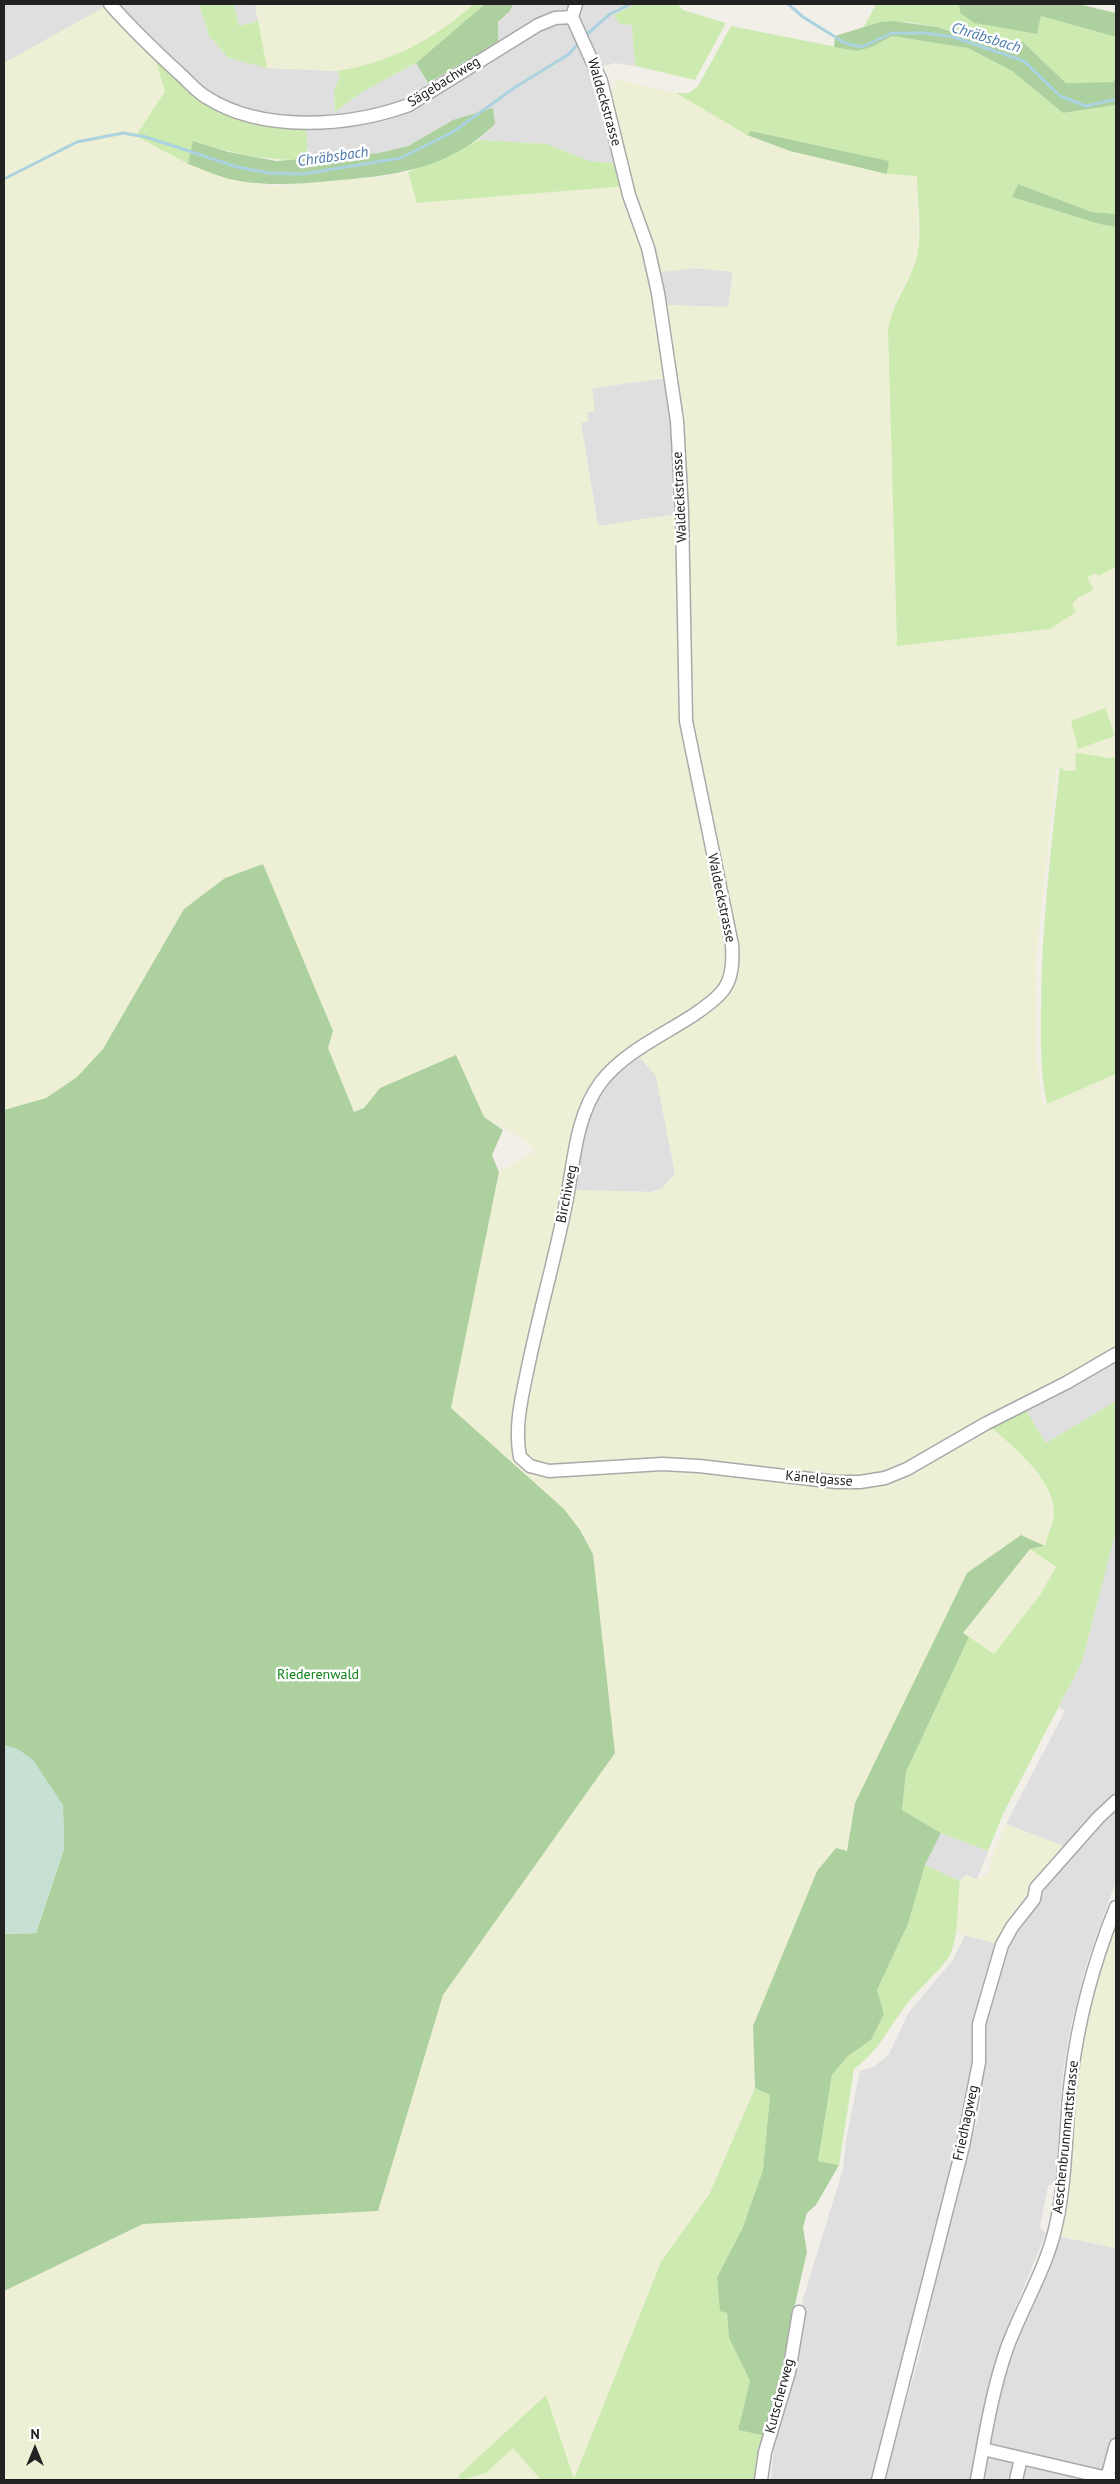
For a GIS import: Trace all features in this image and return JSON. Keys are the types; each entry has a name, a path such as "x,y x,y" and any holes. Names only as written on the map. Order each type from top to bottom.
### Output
{"street":[{"name":"Sägebachweg","path":"110,4 141,38 204,96 220,104 257,117 291,122 346,120 395,110 409,105 538,25 555,18 572,17"},
{"path":"572,17 576,4"},
{"name":"Waldeckstrasse","path":"572,17 601,81 629,195 648,248 671,373 677,421 682,512 686,721 732,945 731,970 725,988"},
{"name":"Birchiweg","path":"524,1462 520,1457 518,1441 523,1392 565,1208 578,1132 588,1106 594,1092 610,1073 630,1056 701,1010 725,988"},
{"name":"Känelgasse","path":"524,1462 549,1471 662,1464 699,1466 836,1482 860,1482 885,1478 908,1469 985,1424 1066,1383 1116,1354"},
{"name":"Friedhagweg","path":"878,2480 963,2146 979,2062 979,2024 1002,1945 1012,1927 1034,1899 1036,1888 1098,1818 1116,1801"},
{"name":"Aeschenbrunnmattstrasse","path":"977,2480 992,2405 1008,2347 1042,2268 1056,2224 1064,2175 1071,2080 1077,2041 1098,1959 1116,1907"},
{"name":"Kutscherweg","path":"761,2480 765,2452 789,2372 798,2312"},
{"path":"983,2449 1082,2476 1112,2479 1116,2445"},
{"path":"1016,2480 1021,2458"}],"shaded area":[{"path":"4,4 199,4 209,36 229,58 267,68 337,71 340,77 334,90 335,111 362,92 416,63 427,82 498,22 510,11 513,4 636,4 614,15 632,25 635,66 615,63 592,70 617,164 589,161 547,144 479,140 495,124 453,120 408,146 379,153 308,160 305,126 4,63"},
{"path":"234,4 255,4 258,21 239,26"},
{"path":"695,268 733,272 728,307 663,305 658,272"},
{"path":"668,378 678,514 598,526 581,423 588,421 587,412 592,388"},
{"path":"640,1057 656,1076 675,1173 661,1189 651,1192 573,1190 576,1168 594,1100 609,1081"},
{"path":"1116,1350 1116,1401 1046,1443 1022,1404"},
{"path":"1115,1530 1116,1793 1066,1847 1006,1824 1065,1711 1059,1707 1082,1662"},
{"path":"1116,1806 1116,1881 1086,1965 1071,2025 1062,2078 1056,2182 1048,2186 1040,2227 1046,2233 1016,2306 999,2356 970,2480 884,2480 920,2353 935,2280 980,2110 985,2023 1003,1956 1046,1888 1100,1820"},
{"path":"941,1833 988,1851 977,1880 966,1875 960,1881 925,1865"},
{"path":"965,1935 999,1944 945,2197 874,2480 771,2480 773,2454 797,2356 803,2299 843,2169 846,2140 860,2071 874,2067 889,2054 909,2012 952,1961"},
{"path":"1058,2236 1116,2248 1116,2480 982,2480 1001,2386"}],"green space":[{"path":"199,4 234,4 239,26 258,21 267,68 229,58 209,36"},
{"path":"255,4 474,4 457,19 407,51 360,67 337,71 267,68"},
{"path":"474,4 485,4 416,63 362,92 335,112 334,90 340,77 337,71 375,62 410,48 459,17"},
{"path":"485,4 513,4 510,11 498,22 498,42 428,83 416,63"},
{"path":"636,4 677,4 683,10 726,23 695,80 635,66 632,25 620,24 614,15"},
{"path":"876,4 959,4 960,13 974,23 1037,34 1041,16 1116,37 1116,77 1113,82 1066,83 1023,42 972,39 937,27 908,22 880,22 864,27"},
{"path":"959,4 1078,4 1116,13 1116,37 1041,16 1037,34 974,23 960,13"},
{"path":"106,6 154,54 165,91 136,136 188,164 236,181 275,186 381,177 408,172 417,203 626,186 603,91 616,88 614,79 676,93 747,135 790,151 887,174 917,176 918,249 912,272 893,306 888,331 897,646 1050,629 1075,612 1072,604 1078,597 1062,567 1087,555 1098,576 1116,567 1116,757 1075,754 1077,770 1064,771 1057,765 1036,960 1037,1062 1043,1105 1116,1074 1116,1350 987,1424 1023,1455 1044,1482 1054,1512 1045,1546 1021,1535 967,1573 855,1803 846,1852 836,1848 817,1871 753,2026 755,2088 710,2193 661,2262 574,2480 546,2395 459,2476 462,2480 4,2480 4,2291 143,2224 378,2211 443,1995 615,1753 593,1554 580,1530 564,1509 451,1408 499,1172 535,1151 525,1140 484,1117 456,1055 380,1088 364,1108 354,1112 328,1048 333,1031 262,864 225,878 184,909 103,1049 77,1077 46,1098 4,1110 4,63","holes":["695,268 733,272 728,307 663,305 680,420 685,513 598,526 581,423 589,421 587,412 595,411 592,388 671,377 654,273","639,1057 656,1076 675,1173 670,1181 661,1189 651,1192 573,1190 581,1137 594,1100 609,1081"]},
{"path":"893,21 937,27 972,39 1023,42 1066,83 1113,82 1116,77 1116,105 1063,113 1012,71 968,48 892,36 872,47 857,51 834,47 835,36 880,22"},
{"path":"731,26 857,51 872,47 892,36 968,48 1012,71 1063,113 1116,105 1116,214 1092,212 1018,184 1012,197 1099,224 1116,227 1116,567 1098,576 1096,573 1087,577 1094,590 1079,597 1072,604 1076,612 1050,629 897,646 888,331 896,303 913,269 918,250 917,176 887,174 888,161 752,131 747,135 676,93 689,93 698,86"},
{"path":"154,54 195,94 306,126 308,160 250,156 194,141 188,164 136,136 165,91"},
{"path":"493,108 495,124 458,152 439,161 397,173 307,183 262,184 233,180 188,164 193,141 229,152 276,161 379,153 408,146 453,120"},
{"path":"751,131 889,161 887,174 790,151 747,135"},
{"path":"479,140 547,144 589,161 621,164 627,186 417,203 408,172 447,157"},
{"path":"1018,184 1092,212 1116,214 1116,227 1099,224 1012,197"},
{"path":"1105,708 1115,736 1078,749 1071,721"},
{"path":"1075,754 1110,758 1116,757 1116,1074 1047,1104 1042,1070 1041,982 1047,889 1060,766 1064,771 1076,770"},
{"name":"Riederenwald","path":"263,864 333,1031 328,1048 354,1112 364,1108 380,1088 456,1055 484,1117 503,1130 492,1155 499,1172 451,1408 564,1509 580,1530 593,1554 615,1753 443,1995 378,2211 143,2224 4,2291 4,1934 36,1933 64,1849 63,1805 4,1745 4,1110 46,1098 77,1077 103,1049 184,909 225,878"},
{"path":"1116,1401 1116,1530 1082,1662 1004,1812 988,1851 941,1833 902,1810 906,1772 969,1637 994,1654 1040,1595 1056,1567 1030,1549 1045,1546 1053,1520 1052,1499 1046,1486 1029,1462 987,1424 1022,1404 1046,1443"},
{"path":"1021,1535 1045,1546 1030,1549 963,1633 969,1637 906,1772 902,1810 941,1833 925,1865 908,1924 877,1990 884,2014 871,2040 848,2056 832,2075 818,2161 839,2165 816,2205 807,2213 803,2227 807,2252 795,2304 785,2372 766,2436 738,2430 750,2381 729,2338 727,2313 720,2311 717,2277 743,2227 763,2170 770,2095 755,2088 753,2026 817,1871 836,1848 847,1851 855,1803 967,1573"},
{"path":"1030,1549 1056,1567 1040,1595 994,1655 963,1633"},
{"path":"4,1745 18,1749 33,1760 63,1805 64,1849 36,1933 4,1934"},
{"path":"1006,1824 1066,1847 1013,1912 999,1944 957,1933 956,1909 960,1881 966,1875 977,1879 988,1874 994,1851"},
{"path":"925,1865 960,1881 954,1945 951,1953 942,1965 906,2005 877,2047 854,2069 839,2165 818,2161 832,2075 848,2056 871,2040 884,2014 877,1990 908,1924"},
{"path":"1116,1920 1116,2248 1058,2236 1067,2194 1081,2044 1093,1990"},
{"path":"755,2088 770,2095 763,2170 743,2227 717,2277 727,2313 729,2338 750,2381 738,2430 766,2436 757,2480 541,2480 513,2448 486,2473 462,2480 458,2476 546,2395 574,2479 661,2262 710,2193"},
{"path":"513,2448 541,2480 465,2480 486,2473"}],"waterway":[{"name":"Chräbsbach","path":"585,36 610,14 631,4"},
{"name":"Chräbsbach","path":"788,4 803,17 845,43 862,47 892,33 925,33 953,37 1024,61 1060,96 1086,106 1116,99"},
{"name":"Chräbsbach","path":"4,179 77,142 123,133 146,137 237,167 269,173 303,174 401,158 453,132 514,88 569,54 579,43"}]}
